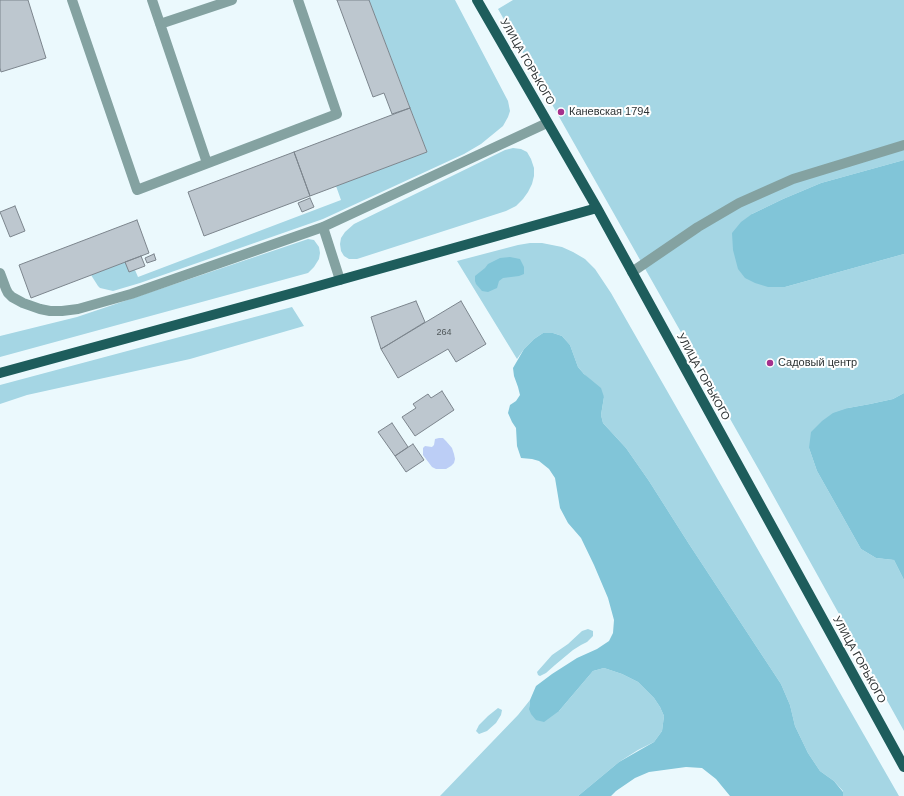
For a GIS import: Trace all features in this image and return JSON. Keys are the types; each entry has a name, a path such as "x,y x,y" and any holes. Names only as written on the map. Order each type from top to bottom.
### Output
{"main road":[{"name":"УЛИЦА ГОРЬКОГО","path":"477,0 597,208 904,767"},
{"path":"0,373 597,208"}],"lane":[{"path":"72,0 137,190 337,114 298,0"},
{"path":"152,0 207,163"},
{"path":"160,24 232,0"},
{"path":"0,273 8,293 23,303 50,311 78,309 130,294 323,226 548,123"},
{"path":"632,272 698,227 739,203 793,179 904,145"},
{"path":"323,226 340,280"}],"shaded area":[{"path":"369,0 455,0 508,101 510,111 503,126 481,144 464,154 323,219 140,283 113,291 100,288 91,275 125,262 135,270 138,277 341,200 336,186 427,152"},
{"path":"513,0 904,0 904,160 821,183 752,214 785,287 904,254 904,393 893,399 848,408 809,448 817,471 861,549 876,558 894,560 904,580 904,731 763,477 498,9"},
{"path":"513,148 521,149 527,152 534,168 532,184 523,199 516,206 506,211 357,259 349,259 344,256 341,251 341,238 354,224 505,150"},
{"path":"904,160 904,254 785,287 768,287 755,283 745,278 738,269 733,250 732,233 741,222 752,214 821,183"},
{"path":"308,239 314,240 319,247 320,253 319,259 308,273 0,357 0,336 77,317"},
{"path":"530,243 542,243 562,247 585,259 595,269 611,293 899,796 843,796 843,791 834,781 820,771 808,753 795,726 790,705 781,684 649,481 626,448 603,423 601,415 604,397 578,367 570,345 562,336 553,333 543,333 534,339 524,349 517,359 457,261"},
{"path":"510,257 520,259 524,267 524,274 503,278 499,281 497,288 488,292 482,291 476,284 475,276 488,264 500,258"},
{"path":"292,307 304,326 190,359 27,395 0,404 0,385"},
{"path":"543,333 553,333 562,336 570,345 578,367 601,388 604,397 601,415 603,423 626,448 649,481 781,684 790,705 795,726 808,753 820,771 834,781 843,792 843,796 730,796 716,779 702,768 686,767 649,772 635,778 611,796 578,796 619,762 654,742 662,731 664,716 654,698 638,682 622,674 604,668 593,671 559,711 544,722 536,720 529,709 530,700 536,686 577,658 597,649 609,641 613,633 614,620 608,598 581,538 568,523 560,508 555,478 549,469 539,461 521,458 517,446 516,428 508,413 510,405 516,401 520,395 513,368 524,349 534,339"},
{"path":"904,393 904,580 894,560 876,558 861,549 817,471 809,448 811,432 833,413 848,408 893,399"},
{"path":"443,438 446,441 452,448 454,454 454,463 446,469 436,469 432,467 423,455 423,448 425,446 432,447 435,439"},
{"path":"588,629 593,631 593,636 587,642 573,650 546,673 540,676 538,675 537,672 552,655 568,644 582,631"},
{"path":"604,668 622,674 638,682 654,698 664,716 662,731 654,742 619,762 578,796 440,796 518,715 530,700 529,709 559,711 593,671"},
{"path":"498,708 502,710 496,723 487,731 479,734 476,731 479,725"}],"building":[{"path":"0,0 28,0 46,58 1,72"},
{"path":"337,0 369,0 410,108 392,114 384,93 373,97"},
{"path":"410,108 427,152 310,196 294,152"},
{"path":"294,152 310,196 204,236 188,192"},
{"path":"310,198 314,207 302,212 298,203"},
{"path":"15,206 25,231 10,237 0,212"},
{"path":"137,220 149,253 31,298 19,265"},
{"path":"154,254 156,260 147,263 145,258"},
{"path":"141,256 145,266 129,272 125,262"},
{"path":"416,301 425,322 381,349 371,317"},
{"path":"461,301 486,344 456,362 448,349 398,378 381,349"},
{"path":"442,391 454,410 415,436 402,417 416,408 413,404 428,394 431,398"},
{"path":"392,423 408,447 395,456 378,432"},
{"path":"413,444 424,460 406,472 395,456"}],"place":[{"name":"Каневская 1794","path":"561,112"},
{"name":"Садовый центр","path":"770,363"}]}
